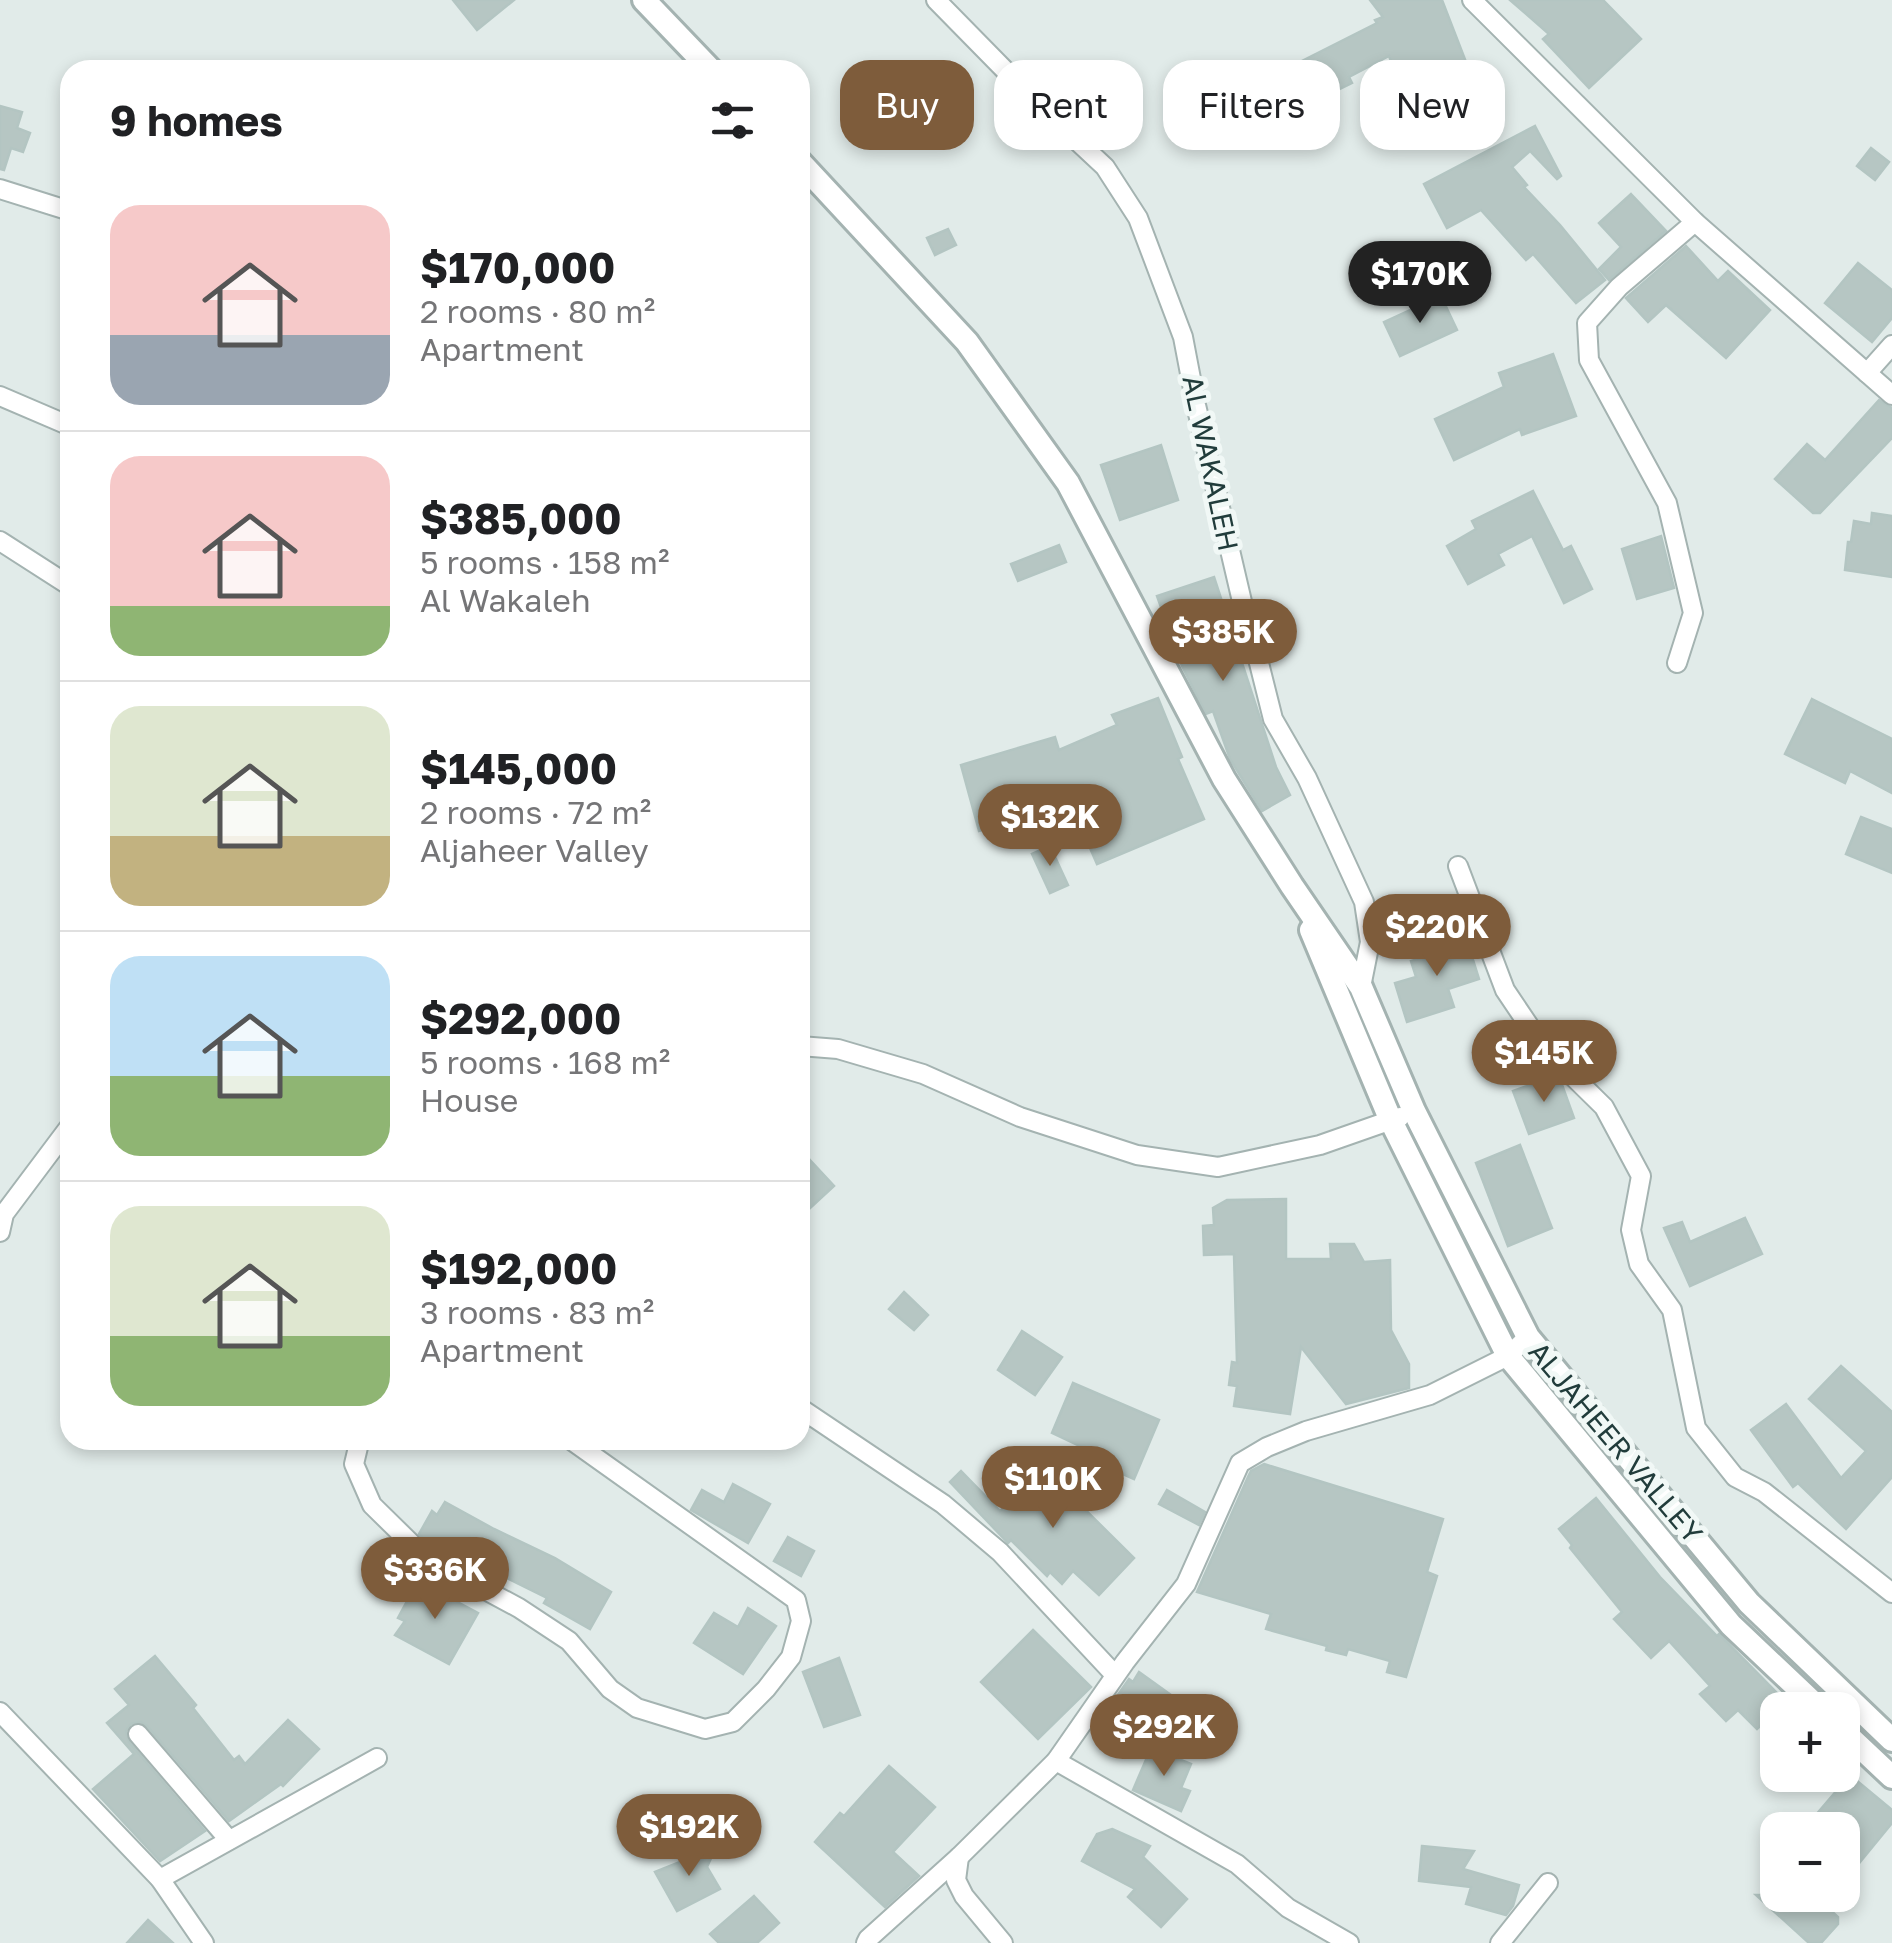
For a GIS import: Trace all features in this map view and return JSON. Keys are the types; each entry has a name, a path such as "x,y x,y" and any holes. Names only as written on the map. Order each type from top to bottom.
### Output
{"street":[{"path":"644,0 701,60"},
{"name":"AL WAKALEH","path":"936,0 1106,167 1138,218 1183,337 1244,610 1273,718 1307,778 1364,902 1370,942 1362,986"},
{"path":"1472,0 1695,222 1892,395"},
{"name":"ALJAHEER VALLEY","path":"810,173 967,342 1068,482 1224,779 1362,986 1414,1111 1528,1337 1750,1603 1892,1740"},
{"path":"0,189 60,208"},
{"path":"1677,662 1693,613 1667,503 1588,360 1587,323 1620,287 1695,222"},
{"path":"1866,373 1892,345"},
{"path":"0,396 60,422"},
{"path":"0,540 60,579"},
{"path":"1458,866 1505,990 1544,1048 1604,1107 1641,1176 1631,1230 1639,1264 1672,1310 1696,1428 1735,1477 1764,1492 1892,1593"},
{"name":"ALJAHEER VALLEY","path":"1292,886 1391,1120 1508,1356 1731,1625 1802,1692"},
{"path":"810,1047 838,1049 924,1074 1020,1117 1137,1155 1218,1167 1320,1145 1414,1111"},
{"path":"0,1232 4,1214 60,1139"},
{"path":"866,1943 1056,1761 1186,1584 1240,1463 1306,1432 1430,1394 1508,1356 1528,1337"},
{"path":"810,1415 943,1504 1000,1552 1116,1675"},
{"path":"358,1450 354,1464 372,1505 426,1558 569,1640 610,1689 637,1708 705,1729 733,1722 766,1690 791,1656 801,1621 796,1600 585,1450"},
{"path":"0,1712 160,1879 204,1943"},
{"path":"138,1734 229,1840"},
{"path":"1860,1747 1892,1777"},
{"path":"160,1879 377,1758"},
{"path":"1056,1761 1237,1864 1288,1908 1349,1943"},
{"path":"960,1857 956,1880 964,1896 1003,1943"},
{"path":"1500,1943 1548,1883"}],"building":[{"path":"453,0 514,0 477,30"},
{"path":"1370,0 1442,0 1465,60 1391,60 1389,56 1360,60 1360,71 1349,77 1352,83 1340,89 1340,60 1304,60 1383,17"},
{"path":"1510,0 1603,0 1641,39 1589,88 1543,39 1549,34"},
{"path":"0,106 22,112 17,128 30,133 23,152 11,148 4,170 0,169"},
{"path":"1535,126 1561,176 1557,179 1530,151 1512,167 1527,185 1524,187 1605,280 1576,303 1533,254 1526,260 1481,210 1447,228 1424,184 1489,150 1505,150 1505,142"},
{"path":"1871,148 1889,162 1875,180 1857,166"},
{"path":"1631,194 1666,231 1609,280 1599,269 1621,247 1599,223"},
{"path":"948,229 956,245 935,255 927,238"},
{"path":"1686,246 1718,281 1728,271 1770,310 1726,358 1666,305 1648,322 1626,298"},
{"path":"1858,263 1892,290 1892,318 1872,342 1825,303"},
{"path":"1441,296 1457,330 1400,356 1384,322"},
{"path":"1553,354 1576,416 1522,435 1520,429 1454,460 1435,419 1504,387 1499,373"},
{"path":"1879,400 1892,408 1892,438 1820,513 1813,513 1775,479 1807,444 1825,460"},
{"path":"1161,445 1178,500 1120,520 1101,465"},
{"path":"1533,491 1563,550 1571,546 1592,589 1564,603 1532,536 1498,554 1504,565 1468,584 1447,546 1476,529 1472,521"},
{"path":"1872,513 1892,516 1892,577 1845,570 1854,521 1871,524"},
{"path":"1661,536 1674,588 1637,599 1622,549"},
{"path":"1059,545 1066,562 1018,581 1011,564"},
{"path":"1214,577 1276,767 1290,795 1262,811 1230,759 1213,711 1206,714 1182,666 1157,596"},
{"path":"1158,698 1204,819 1097,864 1071,804 979,831 961,765 1055,737 1059,750 1117,725 1112,715"},
{"path":"1812,699 1892,739 1892,793 1850,771 1845,783 1785,754"},
{"path":"1861,817 1892,829 1892,873 1846,854"},
{"path":"1050,846 1068,885 1050,893 1032,854"},
{"path":"1464,931 1479,979 1448,989 1454,1007 1407,1022 1395,983 1416,977 1411,961 1449,949 1445,937"},
{"path":"1555,1076 1574,1118 1529,1134 1513,1091"},
{"path":"1520,1145 1552,1228 1508,1246 1476,1163"},
{"path":"810,1160 834,1186 810,1208"},
{"path":"1286,1199 1286,1259 1331,1259 1330,1244 1354,1244 1364,1262 1390,1260 1391,1330 1409,1364 1409,1388 1346,1404 1301,1347 1290,1414 1234,1406 1237,1386 1229,1385 1232,1362 1237,1363 1234,1254 1204,1255 1203,1226 1214,1225 1213,1208 1227,1200"},
{"path":"1745,1218 1762,1254 1690,1286 1664,1228 1682,1222 1690,1242"},
{"path":"904,1292 928,1315 914,1330 889,1309"},
{"path":"1022,1331 1062,1357 1035,1395 998,1370"},
{"path":"1841,1366 1892,1412 1892,1477 1846,1529 1798,1483 1793,1487 1751,1430 1786,1404 1841,1478 1866,1451 1809,1399"},
{"path":"1073,1383 1159,1420 1134,1479 1094,1461 1097,1454 1052,1433"},
{"path":"1264,1464 1443,1519 1427,1572 1437,1576 1406,1677 1387,1672 1390,1661 1348,1649 1346,1655 1326,1650 1327,1646 1266,1629 1271,1614 1197,1592 1251,1471"},
{"path":"1042,1467 1134,1558 1099,1595 1073,1571 1062,1584 1050,1572 1047,1576 1011,1540 1008,1543 950,1482 961,1471 1000,1511"},
{"path":"733,1484 770,1504 748,1543 691,1510 702,1490 724,1502"},
{"path":"1167,1490 1205,1512 1199,1525 1159,1504"},
{"path":"1596,1498 1660,1577 1776,1692 1760,1692 1760,1726 1757,1729 1738,1710 1726,1721 1700,1694 1710,1686 1669,1641 1651,1658 1614,1619 1622,1612 1559,1529"},
{"path":"445,1502 555,1558 611,1592 590,1629 544,1603 547,1598 459,1554 456,1560 433,1548 419,1534 432,1511 437,1515"},
{"path":"788,1537 814,1551 801,1576 774,1561"},
{"path":"418,1581 478,1613 449,1664 395,1635 405,1621 398,1618"},
{"path":"748,1608 776,1626 743,1674 694,1643 714,1613 738,1627"},
{"path":"1033,1630 1091,1687 1038,1739 981,1682"},
{"path":"155,1656 196,1705 193,1708 234,1760 239,1756 245,1764 288,1720 319,1749 283,1786 229,1821 147,1726 141,1722 131,1724 126,1731 129,1742 205,1831 160,1861 93,1789 134,1754 107,1723 129,1705 115,1689"},
{"path":"839,1658 860,1715 824,1727 803,1672"},
{"path":"1139,1672 1185,1705 1164,1736 1115,1699"},
{"path":"1151,1748 1191,1764 1181,1788 1190,1791 1181,1811 1133,1790"},
{"path":"889,1766 935,1807 893,1852 919,1876 885,1907 815,1842"},
{"path":"1860,1783 1892,1810 1892,1823 1860,1862 1860,1812 1818,1812 1835,1792 1860,1792"},
{"path":"1112,1829 1150,1846 1143,1857 1187,1899 1161,1927 1128,1897 1135,1889 1082,1861 1097,1834"},
{"path":"699,1843 712,1856 707,1867 720,1889 677,1911 655,1872 690,1858"},
{"path":"1422,1846 1474,1851 1463,1869 1519,1885 1513,1906 1506,1915 1466,1904 1471,1887 1419,1881"},
{"path":"754,1896 779,1923 757,1943 719,1943 710,1934"},
{"path":"1775,1912 1833,1912 1838,1917 1838,1924 1821,1943 1809,1943"},
{"path":"148,1920 173,1943 127,1943"}]}
